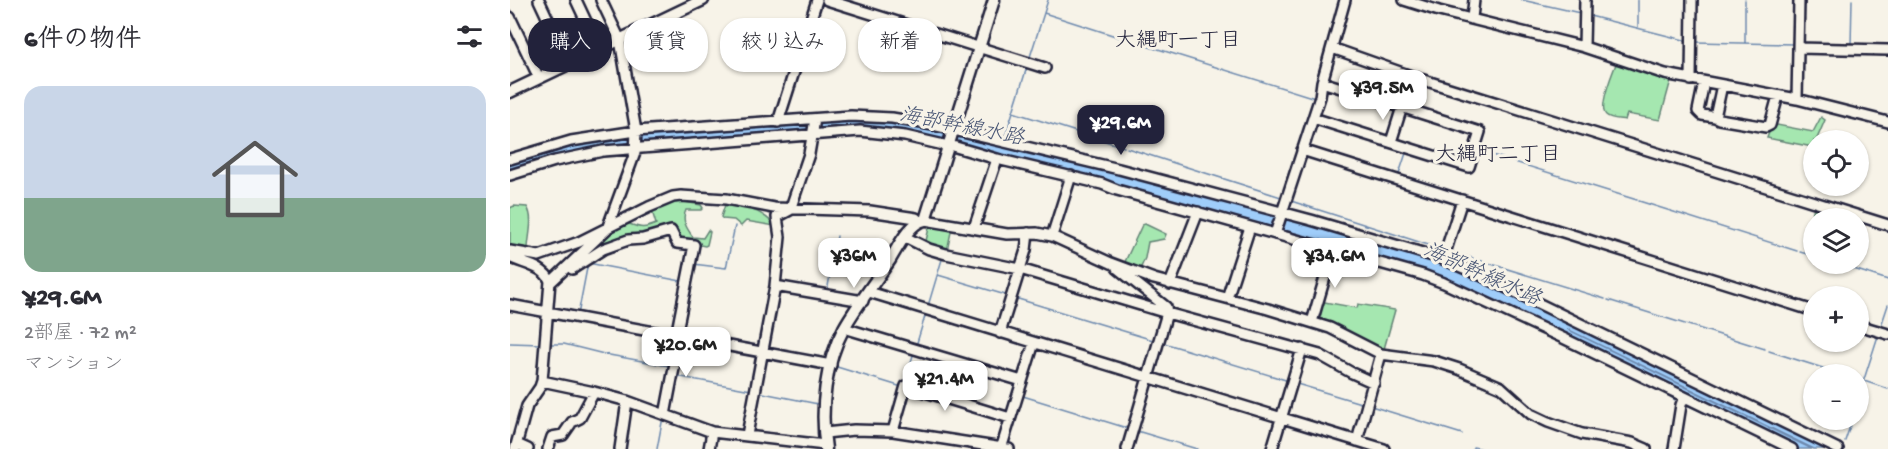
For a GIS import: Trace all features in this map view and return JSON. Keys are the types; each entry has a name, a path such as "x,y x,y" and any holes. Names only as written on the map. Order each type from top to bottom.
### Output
{"main road":[{"path":"612,43 703,0"},
{"path":"826,447 825,398 831,365 844,328 905,237 922,220 994,0"},
{"path":"510,92 552,72"}],"street":[{"path":"539,0 547,18"},
{"path":"576,0 584,18"},
{"path":"550,283 607,229 635,147 636,132 620,39 601,0"},
{"path":"778,122 817,0"},
{"path":"827,0 1045,68"},
{"path":"1275,234 1320,97 1322,82 1345,0"},
{"path":"1404,0 1439,11 1584,47 1642,67 1691,80 1797,99 1888,122"},
{"path":"1472,18 1474,0"},
{"path":"1584,47 1585,0"},
{"path":"1691,80 1692,0"},
{"path":"1797,99 1799,0"},
{"path":"510,18 539,78"},
{"path":"1332,48 1417,78 1888,225"},
{"path":"1798,48 1888,50"},
{"path":"1704,81 1698,111 1702,115 1767,127 1770,125 1779,96"},
{"path":"1313,118 1469,167 1480,132 1322,82"},
{"path":"1715,117 1722,85"},
{"path":"1390,142 1402,108"},
{"path":"510,159 571,141 636,132 851,116 892,118 952,131 1108,166 1443,259 1838,449"},
{"path":"747,435 775,286 780,237 777,217 790,210 809,154 815,120"},
{"path":"510,175 555,160 635,147 860,131 883,132 921,139 1071,176 1444,283 1792,449"},
{"path":"1302,150 1803,308"},
{"path":"974,228 997,159"},
{"path":"1052,236 1071,176"},
{"path":"510,251 539,256 579,242 673,198 693,196 774,208 870,211 1006,234 1028,233 1052,236 1110,263 1170,284 1330,328 1381,354 1434,361 1459,369 1501,387 1531,414 1558,426 1598,438 1632,443 1646,449"},
{"path":"1443,259 1462,200"},
{"path":"748,204 777,220"},
{"path":"1170,284 1198,212"},
{"path":"1227,298 1250,227"},
{"path":"550,283 603,249 632,238 642,239 671,231 677,243 694,245 665,415"},
{"path":"1000,333 1020,269 1028,233"},
{"path":"905,237 929,249 946,254 1020,269 1320,355 1374,383"},
{"path":"1312,322 1333,250"},
{"path":"510,257 542,270 550,283 542,381 527,406 516,447 528,449"},
{"path":"1110,263 1166,307 1167,312 1127,449"},
{"path":"775,286 866,297 1000,333 1384,449"},
{"path":"510,306 831,365"},
{"path":"844,328 1022,381"},
{"path":"1869,328 1888,334"},
{"path":"825,433 893,430 1004,448 1010,418 1034,343"},
{"path":"1272,449 1302,350"},
{"path":"1357,441 1381,354"},
{"path":"542,381 627,400 712,432 826,447"},
{"path":"1674,449 1681,405 1696,381"},
{"path":"893,430 906,386 1010,418"},
{"path":"548,449 552,437 563,435 572,422 580,417 594,392"},
{"path":"620,449 627,400"},
{"path":"510,421 522,422"},
{"path":"709,449 712,432"},
{"path":"1595,449 1598,438"}],"green space":[{"path":"1616,64 1671,80 1660,120 1627,114 1625,120 1606,115 1605,98"},
{"path":"1821,117 1825,120 1821,130 1814,130"},
{"path":"1772,124 1803,130 1803,145 1767,138"},
{"path":"680,198 685,202 701,205 703,208 686,210 684,221 693,237 703,238 708,230 710,232 707,245 681,241 673,229 580,258 599,238 623,222 642,227 656,224 651,208"},
{"path":"726,202 759,213 775,226 746,221 741,226 734,220 723,219 721,217"},
{"path":"527,207 529,212 531,224 528,253 510,249 510,208"},
{"path":"935,223 945,225 951,232 947,251 925,245 929,228"},
{"path":"1145,224 1166,234 1164,239 1148,242 1139,272 1123,266 1142,225"},
{"path":"1319,301 1357,308 1358,304 1395,310 1384,349 1393,351 1383,352 1318,322 1315,313"}],"water":[{"path":"842,120 915,126 963,136 1184,190 1430,259 1476,277 1830,449 1814,449 1567,329 1812,449 1797,449 1442,277 996,156 992,153 881,130 637,146 510,173 510,162 560,147 637,135"}],"waterway":[{"path":"1048,0 1044,13 1156,49"},
{"path":"1522,0 1580,13"},
{"path":"1638,0 1638,27"},
{"path":"1745,0 1745,42"},
{"path":"1851,45 1852,0"},
{"path":"1029,60 1044,13"},
{"path":"1590,16 1688,41"},
{"path":"1695,42 1793,44"},
{"path":"1158,49 1315,98"},
{"name":"海部幹線水路","path":"1006,134 1027,67"},
{"name":"海部幹線水路","path":"1013,112 1124,147"},
{"path":"1127,148 1281,197"},
{"path":"1398,177 1407,150"},
{"path":"1479,151 1637,200"},
{"name":"海部幹線水路","path":"1291,201 1441,249"},
{"path":"1639,201 1797,251"},
{"path":"693,264 726,268 735,226"},
{"path":"827,292 837,236"},
{"name":"海部幹線水路","path":"1449,251 1605,299"},
{"path":"928,306 943,256"},
{"path":"578,315 588,263 681,281"},
{"path":"1869,274 1888,280"},
{"path":"938,275 1009,296"},
{"path":"1015,298 1153,340"},
{"path":"1608,300 1765,349"},
{"path":"1880,329 1888,305"},
{"path":"916,346 926,313"},
{"path":"1548,336 1589,357"},
{"path":"1869,364 1878,336"},
{"path":"510,343 542,344"},
{"path":"1164,343 1289,381"},
{"path":"550,344 564,344 669,366"},
{"path":"1769,351 1810,364"},
{"path":"905,382 914,352"},
{"path":"1594,359 1653,387"},
{"path":"837,367 902,387"},
{"path":"676,376 751,390"},
{"path":"1869,383 1888,389"},
{"path":"1297,384 1364,404"},
{"path":"1660,390 1675,400"},
{"path":"758,392 818,404"},
{"path":"1023,396 1130,429"},
{"path":"1687,405 1740,429"},
{"path":"1371,406 1462,434"},
{"path":"657,449 663,417"},
{"path":"1845,441 1849,430"},
{"path":"1137,431 1197,449"},
{"path":"1473,449 1473,447 1483,449"}],"district":[{"name":"大縄町一丁目","path":"1178,39"},
{"name":"大縄町二丁目","path":"1498,153"}]}
